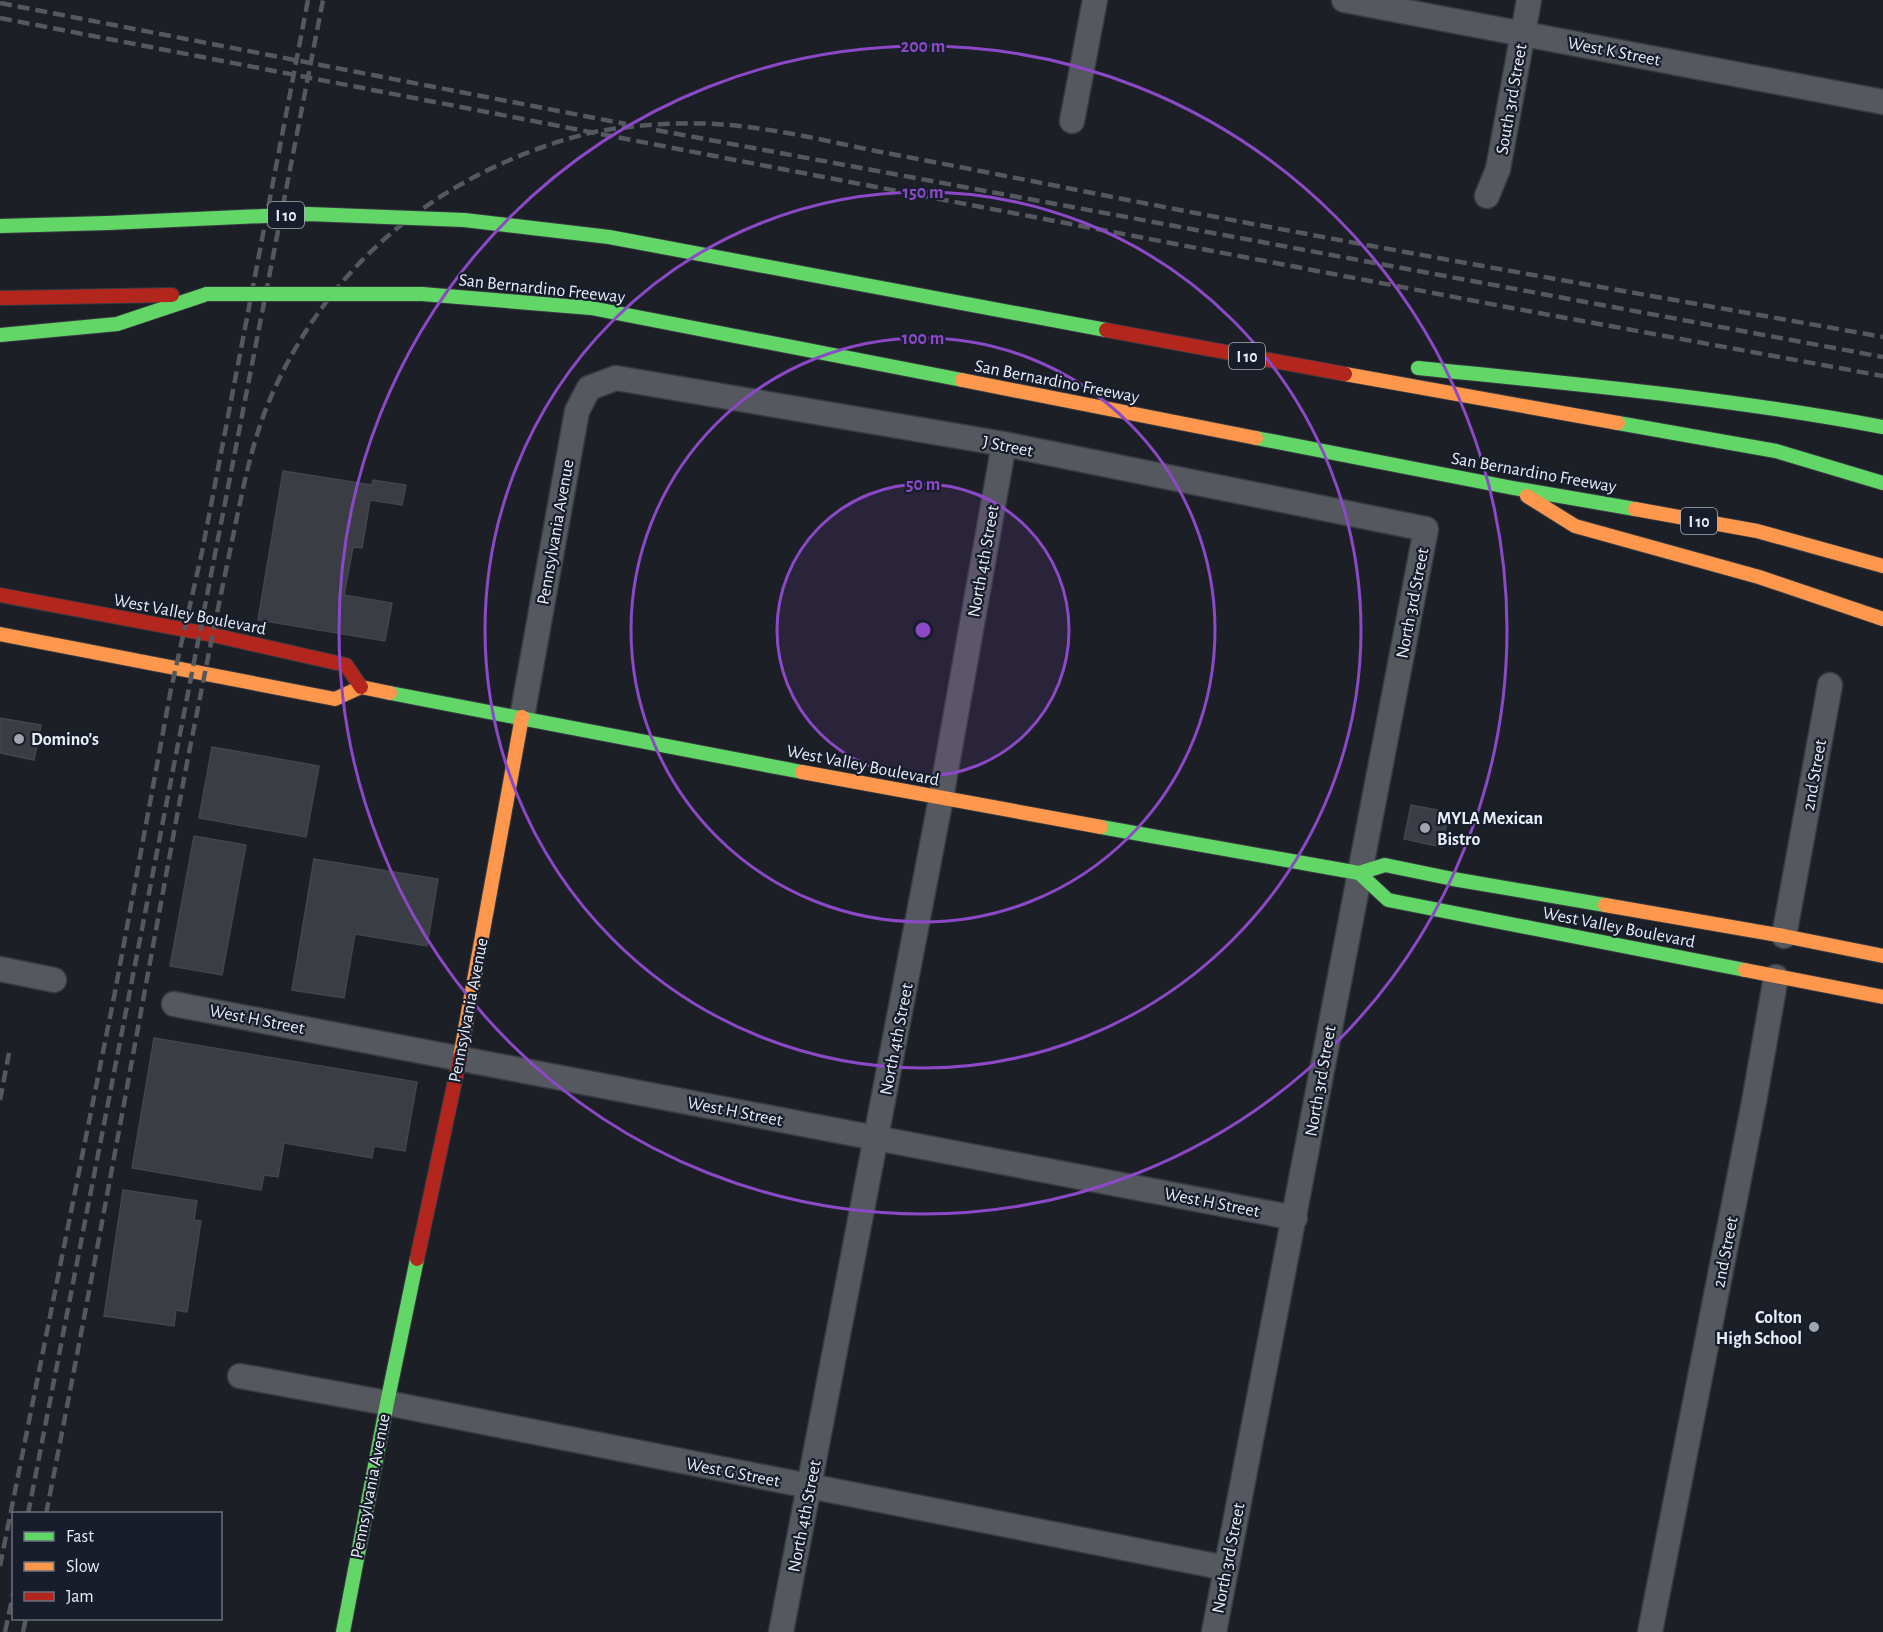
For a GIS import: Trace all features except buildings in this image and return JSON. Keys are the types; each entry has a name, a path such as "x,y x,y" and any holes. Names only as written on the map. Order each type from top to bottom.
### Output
{"main road":[{"name":"I 10","path":"0,226 308,214 464,220 609,237 1151,339 1776,451 1883,483"},
{"path":"0,335 117,324 207,294"},
{"name":"San Bernardino Freeway","path":"0,298 207,294 422,294 591,308 1513,488 1757,531 1883,566"},
{"path":"1151,339 1338,359"},
{"path":"1408,367 1700,398 1835,418 1883,428"},
{"path":"1513,488 1575,526 1759,577 1883,619"},
{"name":"West Valley Boulevard","path":"0,596 213,635 346,665 361,687 942,798 1359,873 1385,865 1453,879 1784,936 1883,956"},
{"path":"50,620 53,605"},
{"path":"0,621 35,627"},
{"path":"0,634 335,699 361,687"},
{"name":"Pennsylvania Avenue","path":"343,1632 387,1403 460,1057 522,717"},
{"name":"West Valley Boulevard","path":"1359,873 1388,900 1883,998"}],"street":[{"path":"1072,121 1095,0"},
{"name":"West K Street","path":"1344,0 1883,102"},
{"name":"South 3rd Street","path":"1487,196 1498,169 1529,0"},
{"name":"J Street","path":"589,388 616,378 1004,444 1426,529"},
{"name":"Pennsylvania Avenue","path":"522,717 577,411 589,388"},
{"name":"North 4th Street","path":"781,1632 942,798 1004,444"},
{"name":"North 3rd Street","path":"1214,1632 1426,529"},
{"name":"2nd Street","path":"1784,936 1830,685"},
{"path":"0,969 54,980"},
{"name":"2nd Street","path":"1650,1632 1754,1102 1776,977"},
{"name":"West H Street","path":"174,1004 1295,1218"},
{"name":"West G Street","path":"240,1376 1226,1568"}],"railway":[{"path":"0,1566 115,992 171,689 202,552 308,0"},
{"path":"28,1512 323,0"},
{"path":"0,3 626,124"},
{"path":"0,18 1512,308 1883,376"},
{"path":"46,1512 185,773 253,449 273,392 292,354 314,319 366,256 429,204 465,182 526,153 599,131 657,124 701,123 758,128 1316,236 1883,337"},
{"path":"656,130 1883,357"},
{"path":"0,1100 10,1048"},
{"path":"5,1632 12,1599"},
{"path":"23,1632 26,1620"}],"traffic: fast":[{"path":"108,223 308,214 464,220"},
{"path":"464,220 609,237 1106,330"},
{"path":"0,226 108,223"},
{"path":"0,335 117,324 207,294"},
{"path":"207,294 422,294"},
{"path":"422,294 591,308 962,380"},
{"path":"1418,368 1709,400 1883,427"},
{"path":"1618,423 1776,451 1883,483"},
{"path":"1256,438 1513,488 1635,509"},
{"path":"390,693 802,772"},
{"path":"1101,827 1359,873 1385,865 1605,905"},
{"path":"1359,873 1388,900 1745,970"},
{"path":"343,1632 417,1259"}],"traffic: slow":[{"path":"1345,374 1618,423"},
{"path":"962,380 1256,438"},
{"path":"1527,496 1575,526 1759,577 1883,619"},
{"path":"1635,509 1757,531 1883,566"},
{"path":"0,634 335,699 361,687 390,693"},
{"path":"460,1057 522,717"},
{"path":"802,772 1101,827"},
{"path":"1605,905 1784,936 1883,956"},
{"path":"1745,970 1883,997"}],"traffic: jam":[{"path":"0,298 172,295"},
{"path":"1106,330 1345,374"},
{"path":"0,595 213,635 346,665 361,687"},
{"path":"417,1259 460,1057"}],"place":[{"name":"Domino's","path":"19,739"},
{"name":"MYLA Mexican Bistro","path":"1425,828"},
{"name":"Colton High School","path":"1814,1327"}]}
